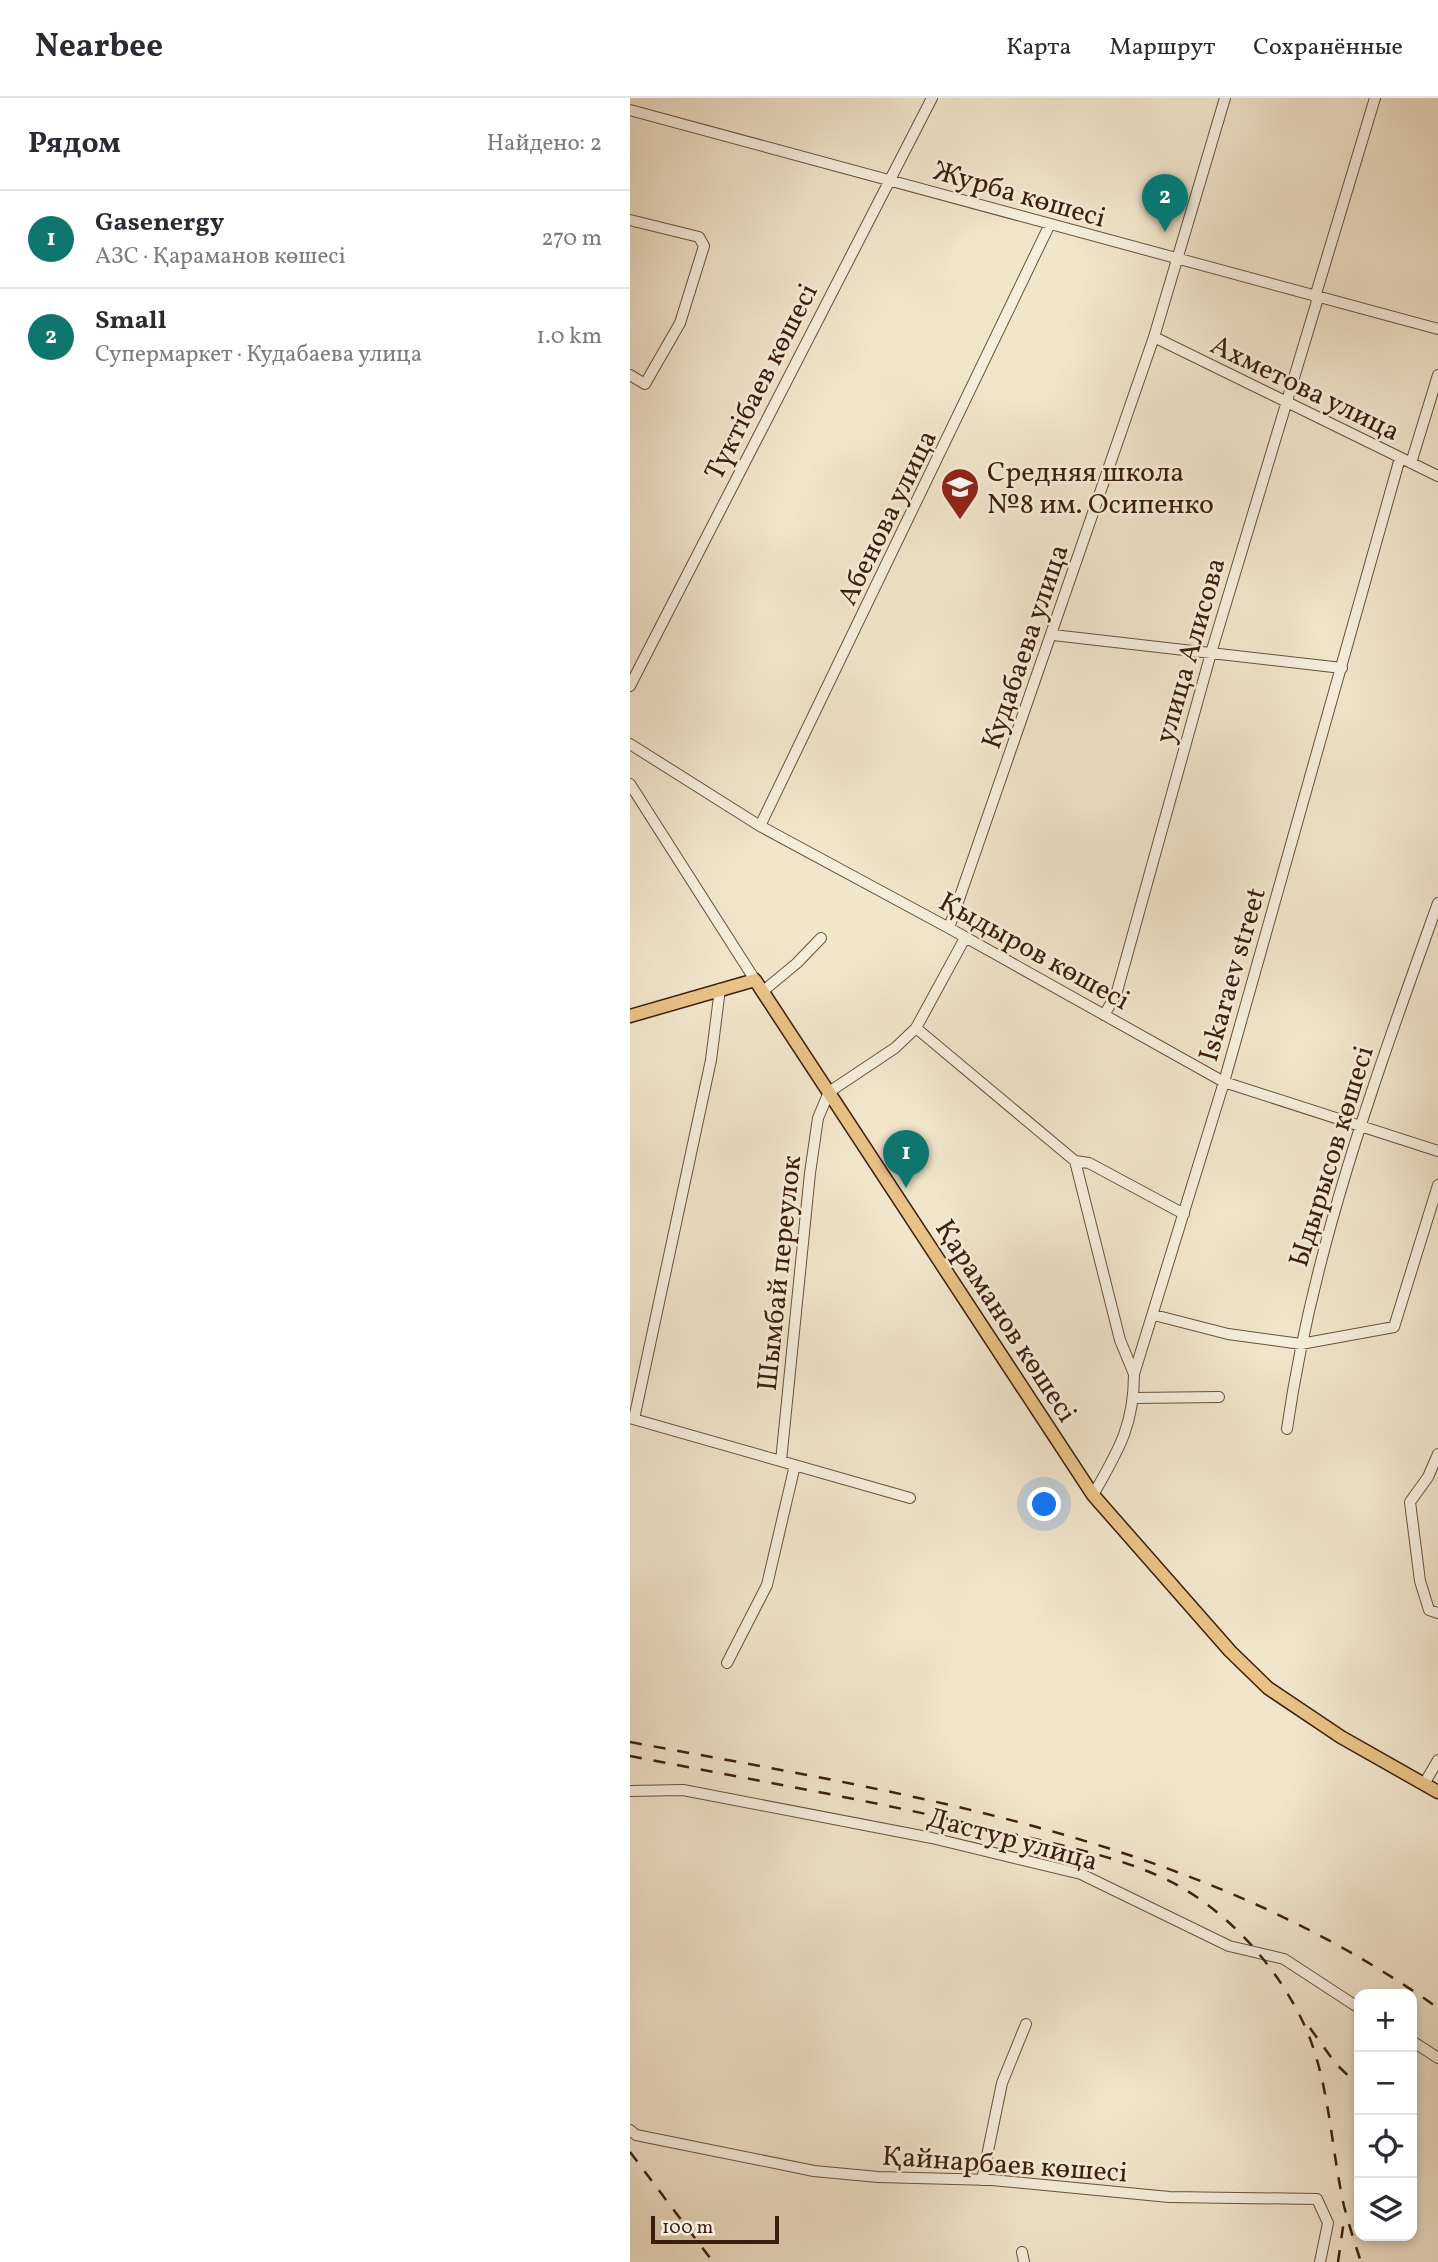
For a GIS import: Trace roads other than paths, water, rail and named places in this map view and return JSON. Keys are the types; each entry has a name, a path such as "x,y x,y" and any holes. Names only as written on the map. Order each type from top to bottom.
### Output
{"main road":[{"path":"630,1016 755,980"},
{"name":"Қараманов көшесі","path":"755,980 1093,1496 1230,1651 1268,1688 1341,1737 1438,1792"}],"street":[{"name":"Түктібаев көшесі","path":"630,686 932,98"},
{"name":"Кудабаева улица","path":"949,928 1053,635 1154,337 1179,261 1225,98"},
{"name":"улица Алисова","path":"1104,1015 1116,995 1211,653 1375,98"},
{"name":"Журба көшесі","path":"630,110 1049,226 1438,329"},
{"path":"630,220 699,237 704,246 680,323 645,384 630,375"},
{"name":"Абенова улица","path":"760,826 1049,226"},
{"name":"Ахметова улица","path":"1154,337 1438,476"},
{"name":"Iskaraev street","path":"1093,1496 1121,1445 1133,1412 1135,1374 1224,1083 1342,668 1406,461 1438,375"},
{"path":"1053,635 1342,668"},
{"name":"Қыдыров көшесі","path":"630,744 760,826 949,928 1224,1083 1438,1151"},
{"name":"Қараманов көшесі","path":"630,784 755,980"},
{"name":"Ыдырысов көшесі","path":"1287,1429 1313,1287 1358,1127 1438,903"},
{"path":"762,992 797,963 821,938"},
{"path":"830,1092 895,1048 916,1028 965,938"},
{"path":"720,989 711,1060 632,1418 910,1498"},
{"path":"916,1028 1075,1161 1089,1163 1184,1214"},
{"name":"Шымбай переулок","path":"781,1461 810,1173 818,1118 830,1092"},
{"path":"1075,1161 1119,1340 1135,1374"},
{"path":"1154,1315 1228,1334 1301,1344 1394,1327 1438,1185"},
{"path":"1135,1398 1219,1397"},
{"path":"1438,1454 1428,1477 1410,1502 1420,1581 1429,1610 1438,1614"},
{"path":"727,1663 767,1585 795,1465"},
{"path":"1424,1784 1438,1760"},
{"name":"Дастур улица","path":"630,1791 683,1790 932,1838 1081,1874 1229,1946 1284,1959 1354,2005"},
{"path":"982,2180 1002,2083 1026,2024"},
{"path":"1417,2044 1438,2058"},
{"name":"Қайнарбаев көшесі","path":"630,2130 636,2135 814,2171 878,2178 982,2180 1169,2197 1317,2199 1328,2223 1320,2262"}],"railway":[{"path":"630,1742 947,1804 1050,1831 1151,1863 1250,1902 1346,1950 1438,2008"},
{"path":"630,1756 870,1802 1076,1849 1120,1861 1161,1877 1199,1899 1237,1930 1254,1948 1284,1988 1307,2031 1321,2074 1344,2206 1361,2262"},
{"path":"1310,2028 1336,2064 1354,2081"},
{"path":"630,2152 713,2262"},
{"path":"1338,2262 1344,2220"}],"place":[{"name":"Small","path":"1165,232"},
{"name":"Средняя школа №8 им. Осипенко","path":"960,521"},
{"name":"Gasenergy","path":"906,1188"}]}
